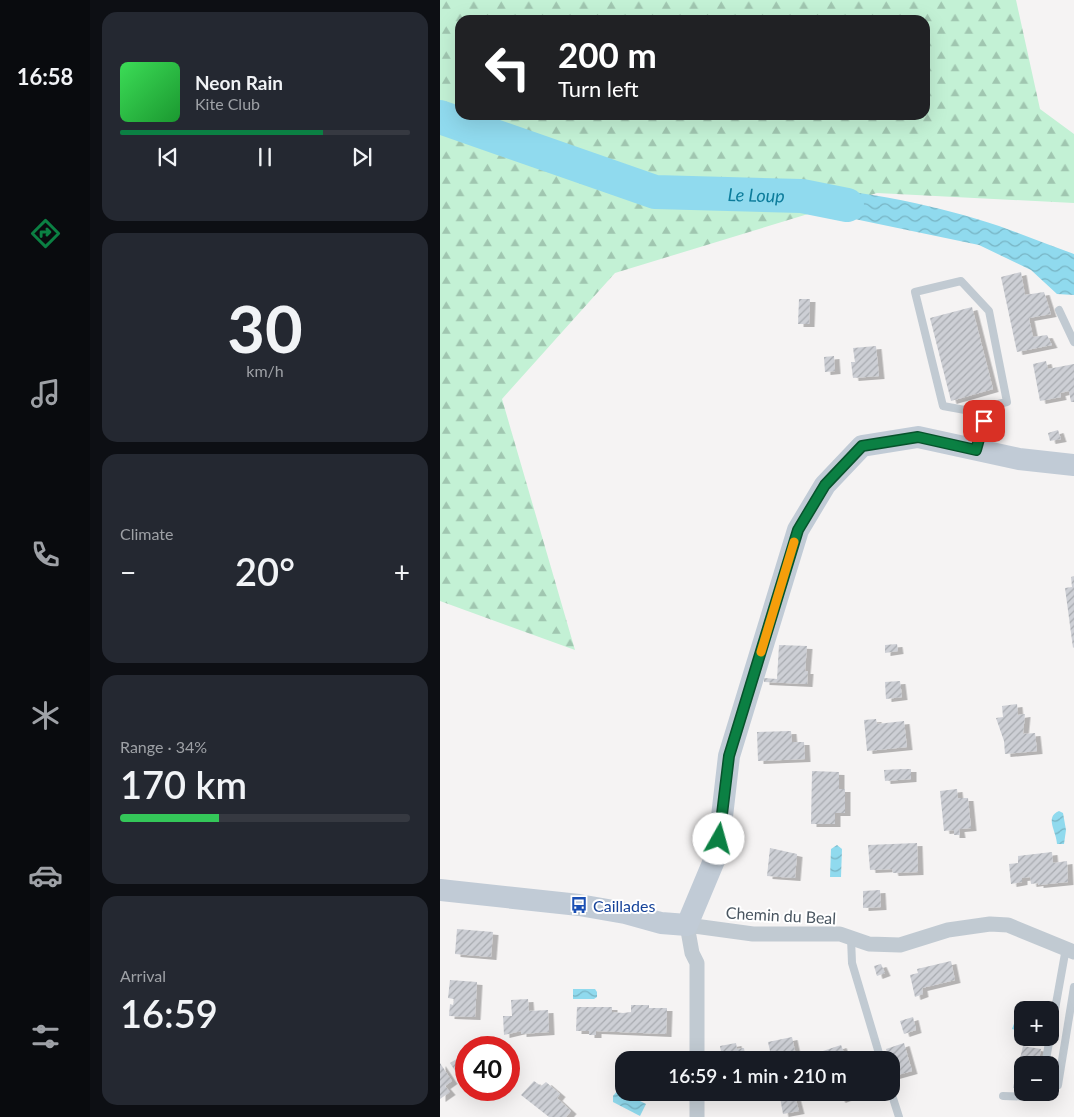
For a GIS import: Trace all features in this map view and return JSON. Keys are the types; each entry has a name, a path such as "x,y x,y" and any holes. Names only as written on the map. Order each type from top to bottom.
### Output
{"street":[{"path":"697,1051 697,964 692,953 693,910 718,851 729,756 798,530 825,485 862,446 918,437 1019,459 1074,465"},
{"path":"440,890 554,902 625,913 661,923 693,910"},
{"name":"Chemin du Beal","path":"693,910 753,934 840,934 869,944 900,944 948,930 990,924 1008,925 1070,950"},
{"path":"697,1101 697,1117"}],"lane":[{"path":"961,281 989,311 1007,402 989,406 965,410 943,406 915,292 961,281"},
{"path":"1059,310 1074,342"},
{"path":"976,450 989,406"},
{"path":"851,938 852,963 878,1051"},
{"path":"1047,1056 1070,950"},
{"path":"1059,1079 1074,987"},
{"path":"1003,1096 1014,1096"},
{"path":"894,1101 899,1117"}],"green space":[{"path":"440,0 1016,0 1040,109 1074,134 1074,203 877,193 615,273 502,399 575,650 440,601"}],"water":[{"name":"Le Loup","path":"802,188 875,195 953,212 999,226 1074,254 1074,295 1057,294 1031,270 979,245 845,217 820,207 802,204"},
{"path":"1059,811 1063,813 1066,830 1064,844 1057,844 1052,825 1052,817"},
{"path":"837,845 842,849 841,877 830,877 831,849"},
{"path":"573,989 595,989 597,997 594,999 573,999"},
{"path":"615,1094 615,1101 640,1101 646,1104 640,1116 613,1102"}],"building":[{"path":"1021,272 1025,295 1044,292 1051,314 1029,318 1033,337 1047,335 1052,345 1017,352 1001,277"},
{"path":"799,299 810,299 809,324 798,324"},
{"path":"972,307 993,389 951,401 930,318"},
{"path":"876,346 879,376 853,378 851,362 855,362 853,348"},
{"path":"834,356 835,371 825,372 824,357"},
{"path":"1046,361 1048,369 1074,364 1074,402 1071,402 1069,391 1060,393 1061,397 1040,401 1033,364"},
{"path":"1058,430 1061,439 1050,441 1048,433"},
{"path":"1074,576 1073,648 1065,588 1072,587 1071,577"},
{"path":"897,644 898,651 885,653 885,645"},
{"path":"779,645 807,646 805,671 808,671 807,684 764,682 764,678 777,679"},
{"path":"900,681 902,697 886,699 885,682"},
{"path":"1017,704 1018,715 1025,714 1023,734 1035,733 1037,751 1005,754 1004,741 996,718 1003,717 1002,706"},
{"path":"876,719 877,724 904,721 907,747 867,751 864,720"},
{"path":"791,731 792,742 804,742 805,759 758,761 757,732"},
{"path":"911,769 911,779 885,781 884,770"},
{"path":"812,771 839,772 839,789 845,789 845,813 835,813 835,824 811,824"},
{"path":"957,789 958,798 968,798 971,828 959,829 960,835 954,835 954,830 944,831 940,791"},
{"path":"917,843 918,872 893,873 892,869 870,870 868,845"},
{"path":"770,848 797,854 795,878 767,876"},
{"path":"1052,852 1053,863 1067,861 1068,882 1038,885 1038,883 1031,884 1030,877 1022,878 1022,882 1011,884 1009,864 1018,863 1018,856"},
{"path":"880,890 881,907 863,908 863,891"},
{"path":"457,929 493,932 491,957 455,954"},
{"path":"951,961 955,980 922,988 923,994 915,997 910,975 918,973 917,969"},
{"path":"881,964 885,973 877,976 874,966"},
{"path":"450,980 477,982 475,1017 449,1016 450,1004 453,1005 454,999 448,998"},
{"path":"528,999 529,1011 548,1010 549,1032 521,1034 521,1031 504,1035 503,1016 512,1016 511,1000"},
{"path":"631,1005 667,1008 666,1034 596,1031 596,1035 589,1035 589,1031 576,1031 577,1007 612,1007 612,1012 623,1013 631,1012"},
{"path":"913,1017 916,1030 904,1034 900,1021"},
{"path":"792,1037 795,1051 770,1051 768,1042"},
{"path":"736,1043 737,1049 744,1048 744,1051 721,1051 720,1046"},
{"path":"904,1043 912,1071 900,1074 900,1051 887,1051 886,1049"},
{"path":"841,1045 843,1051 823,1051"},
{"path":"1023,1046 1041,1049 1040,1056 1021,1056"},
{"path":"455,1060 455,1071 450,1063"},
{"path":"440,1063 452,1081 445,1086 450,1092 440,1099"},
{"path":"534,1081 541,1086 546,1082 560,1094 557,1098 571,1111 566,1117 549,1117 521,1095"},
{"path":"781,1101 796,1101 799,1111 783,1114"}],"waterway":[{"name":"Le Loup","path":"440,117 655,192 802,196 847,205"}],"slow traffic":[{"path":"761,652 794,542"}],"place":[{"name":"Caillades","path":"579,905"}],"route":[{"path":"719,839 729,756 798,530 825,485 862,446 918,437 976,450 984,421"}]}
